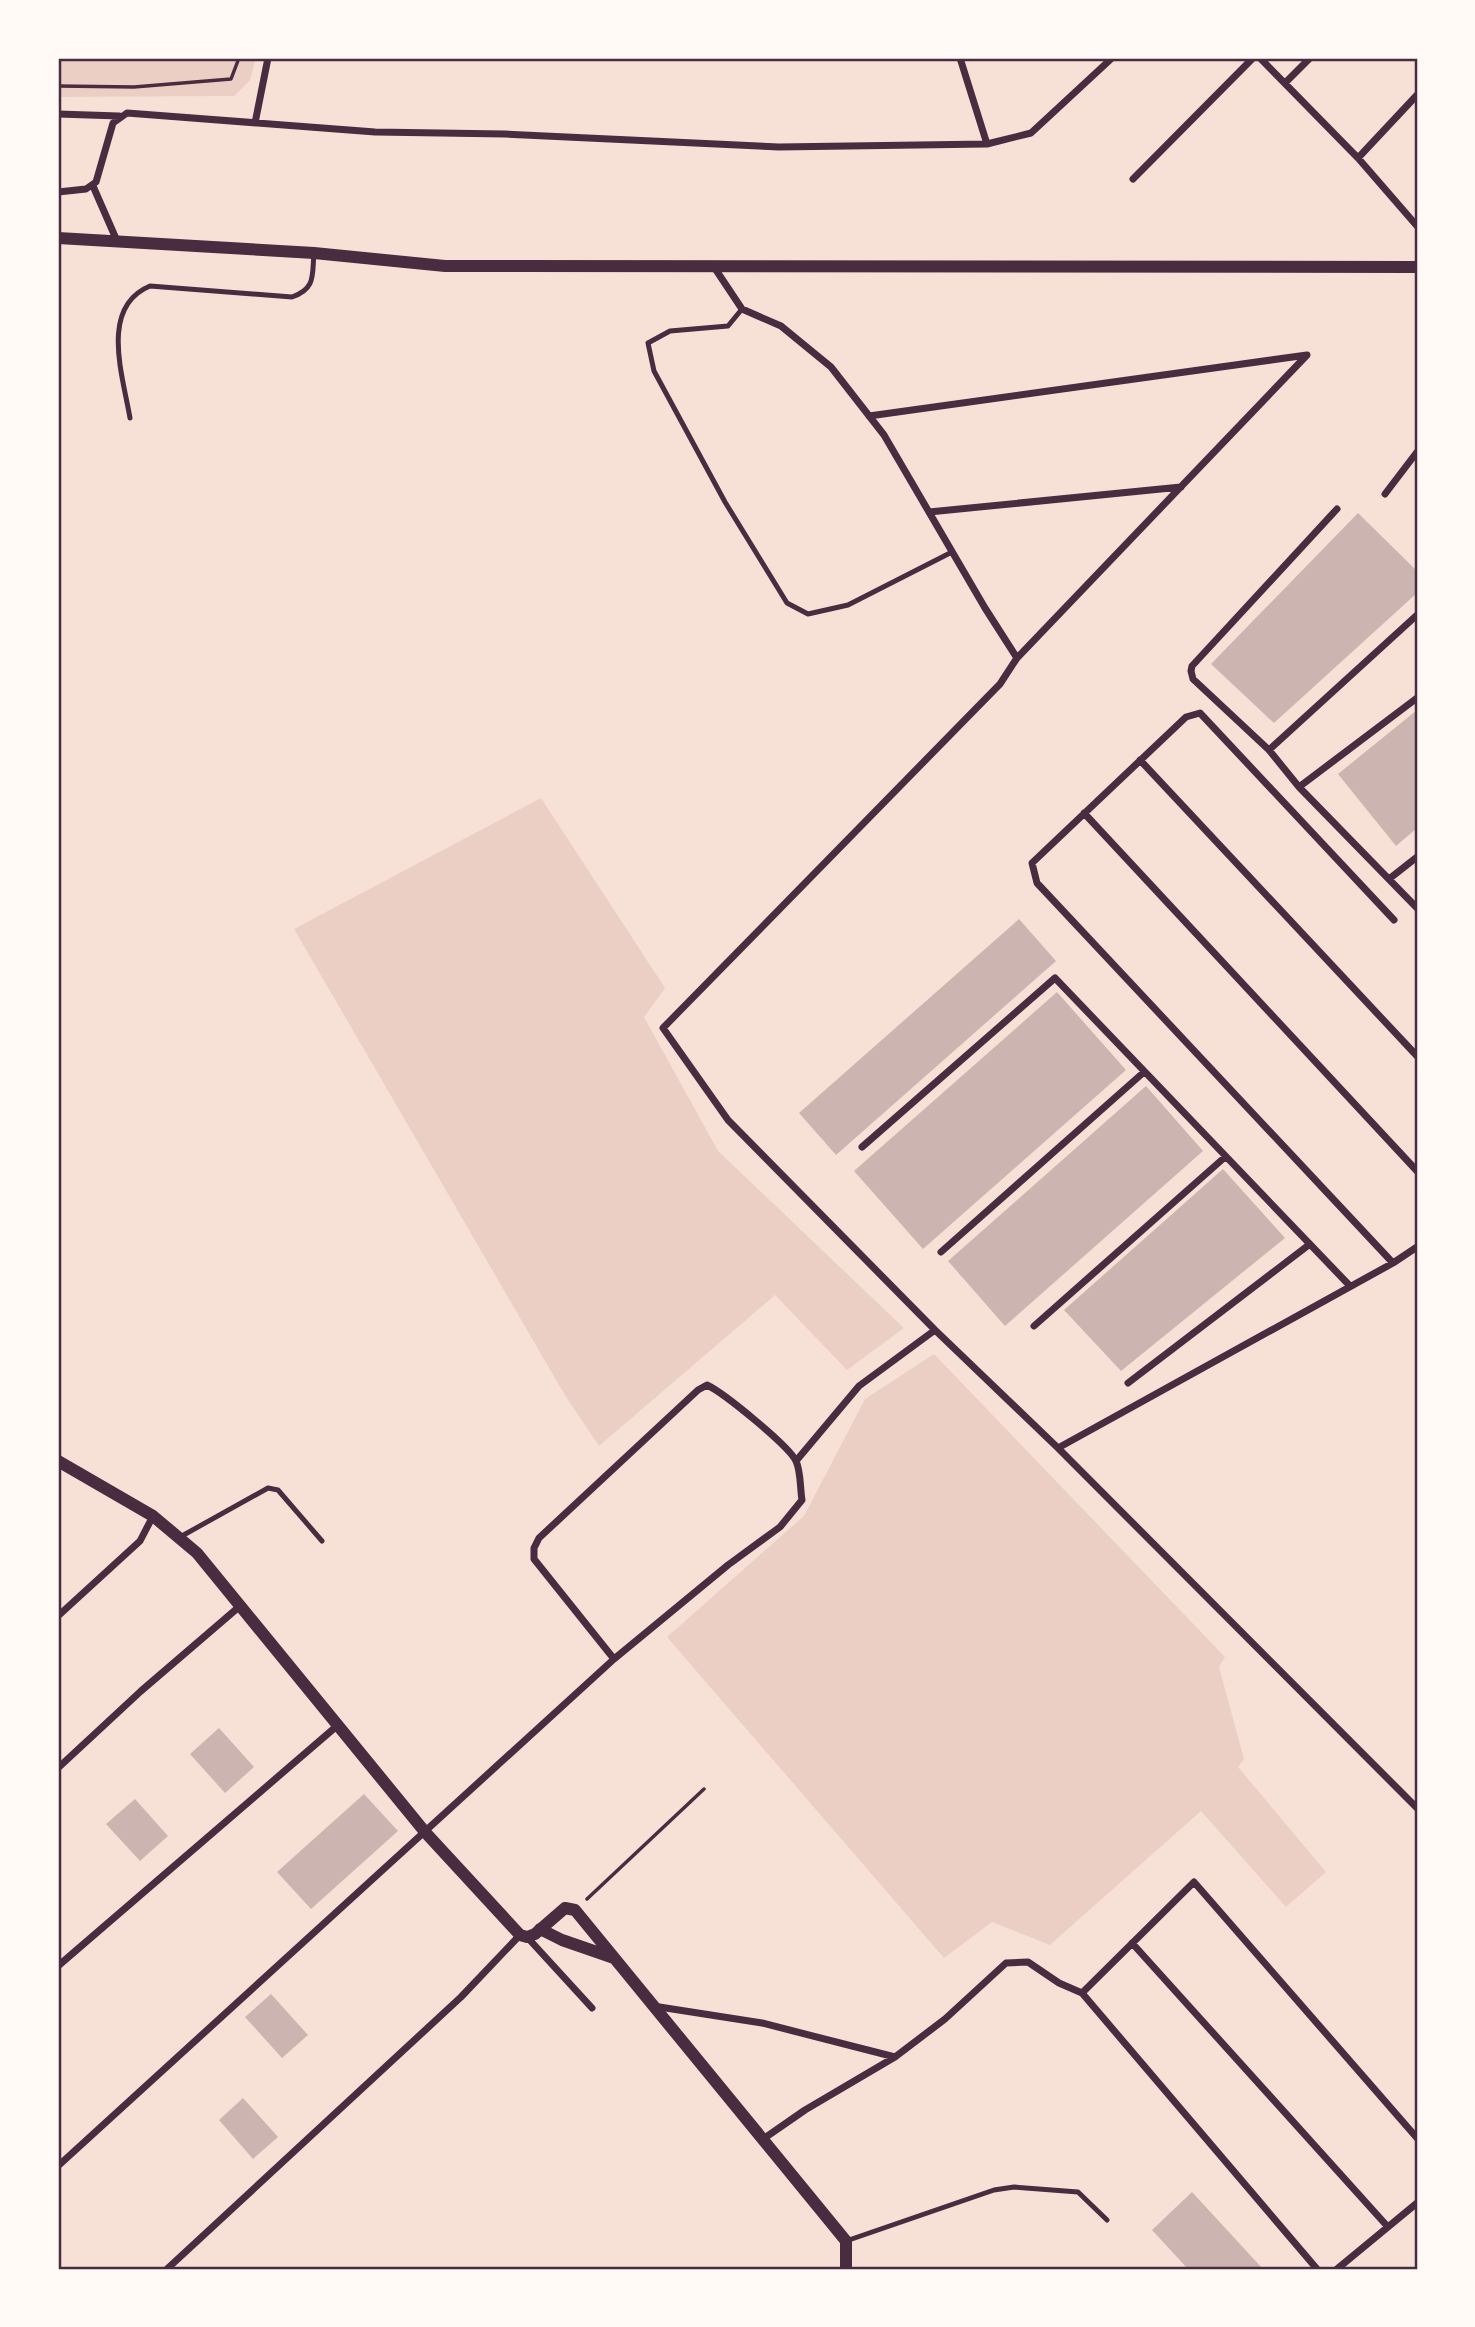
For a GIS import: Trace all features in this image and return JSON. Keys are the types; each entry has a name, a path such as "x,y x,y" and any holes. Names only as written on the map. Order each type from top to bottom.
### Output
{"street":[{"path":"255,123 268,58"},
{"path":"960,58 987,144"},
{"path":"58,114 119,116 127,113 375,132 505,134 779,147 987,144 1031,134 1112,58"},
{"path":"1133,179 1254,58"},
{"path":"1260,58 1358,158 1417,226"},
{"path":"1285,83 1310,58"},
{"path":"1358,158 1417,96"},
{"path":"58,192 93,186 113,123 119,116"},
{"path":"93,186 117,241"},
{"path":"58,238 314,253 445,266 1417,267"},
{"path":"714,267 743,309 781,326 831,367 869,415 884,435 1017,657"},
{"path":"869,415 1307,355 1017,657 1000,684 663,1028 727,1120 1417,1808"},
{"path":"1384,494 1417,452"},
{"path":"929,512 1181,487"},
{"path":"1337,509 1192,666 1191,671 1193,679 1269,750 1299,787 1417,908"},
{"path":"1269,750 1417,615"},
{"path":"1299,787 1417,698"},
{"path":"1393,1263 1037,883 1032,863 1186,717 1200,713 1394,920"},
{"path":"1140,760 1417,1056"},
{"path":"1084,813 1417,1171"},
{"path":"1389,879 1417,858"},
{"path":"862,1147 1055,978 1350,1286"},
{"path":"941,1252 1144,1072"},
{"path":"1034,1326 1225,1157"},
{"path":"1128,1383 1310,1244"},
{"path":"1058,1448 1393,1263 1417,1247"},
{"path":"796,1461 859,1386 935,1330"},
{"path":"58,2166 614,1659 780,1527 802,1500 796,1461 738,1406 720,1391 707,1385 698,1390 539,1538 534,1548 534,1559 614,1659"},
{"path":"58,1461 153,1516 197,1553 425,1832 592,2008"},
{"path":"58,1616 141,1541 153,1516"},
{"path":"58,1768 141,1691 240,1606"},
{"path":"58,1966 338,1725"},
{"path":"1082,1993 1194,1882 1417,2138"},
{"path":"167,2269 461,1997 523,1936 540,1930 565,1908 575,1910 846,2241 846,2269"},
{"path":"540,1930 614,1958"},
{"path":"1132,1943 1388,2227"},
{"path":"763,2139 805,2110 895,2057 946,2019 1006,1963 1028,1962 1059,1983 1082,1993 1317,2269"},
{"path":"653,2006 762,2023 895,2057"},
{"path":"1337,2269 1417,2203"}],"lane":[{"path":"130,418 120,359 118,323 126,302 140,290 150,286 292,296 302,294 312,283 314,253"},
{"path":"743,309 728,326 670,331 648,343 654,371 725,502 787,603 808,614 848,605 952,552"},
{"path":"179,1538 268,1488 278,1490 322,1541"},
{"path":"846,2241 994,2190 1014,2187 1079,2192 1107,2220"}],"path":[{"path":"58,86 134,87 231,79 239,58"},
{"path":"575,1910 704,1789"}],"shaded area":[{"path":"58,58 256,58 250,80 234,96 58,97"},
{"path":"541,798 665,988 644,1017 718,1151 904,1328 847,1370 775,1295 599,1446 566,1397 294,929"},
{"path":"934,1354 1225,1657 1219,1667 1244,1759 1238,1767 1326,1872 1286,1907 1201,1811 1050,1945 992,1922 944,1958 667,1637 804,1516 865,1399"}],"building":[{"path":"1358,513 1417,571 1417,593 1274,723 1211,664"},
{"path":"1417,710 1417,828 1396,846 1338,774"},
{"path":"1019,919 1056,961 836,1155 799,1113"},
{"path":"1057,992 1126,1070 923,1249 854,1171"},
{"path":"1146,1086 1203,1151 1005,1326 948,1261"},
{"path":"1223,1169 1285,1238 1121,1371 1064,1310"},
{"path":"219,1728 254,1767 225,1793 190,1754"},
{"path":"364,1794 398,1831 311,1909 277,1872"},
{"path":"135,1799 168,1836 140,1861 106,1824"},
{"path":"271,1994 308,2035 282,2058 245,2017"},
{"path":"243,2098 278,2137 253,2159 219,2120"},
{"path":"1192,2192 1263,2269 1188,2269 1152,2230"}]}
